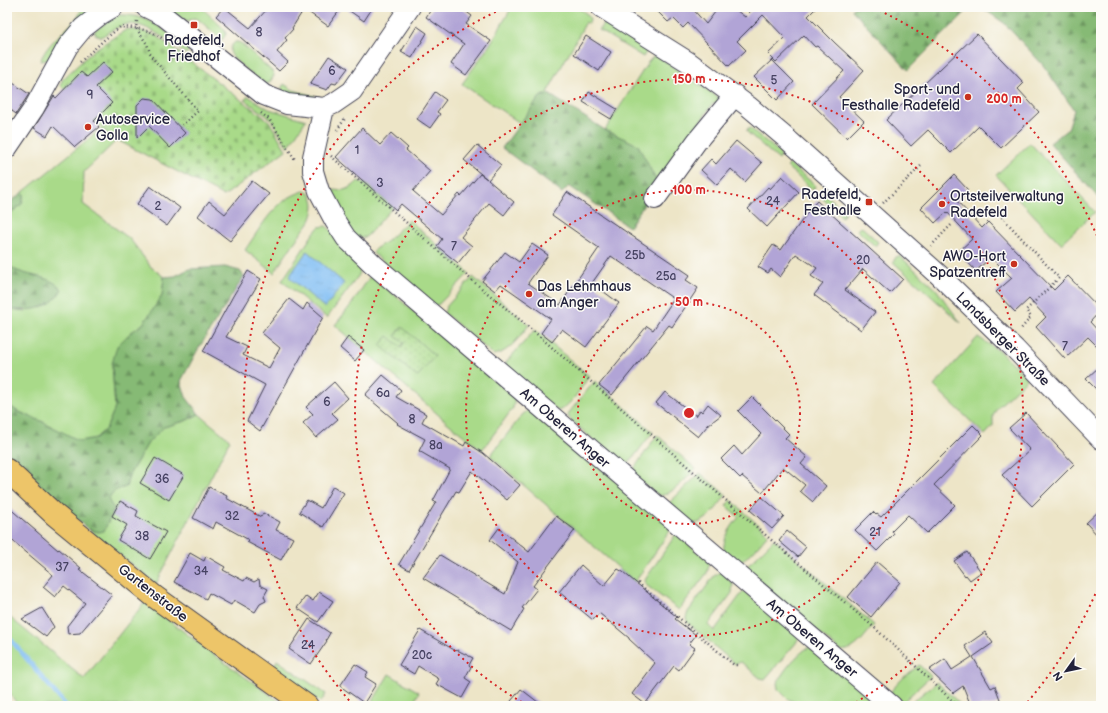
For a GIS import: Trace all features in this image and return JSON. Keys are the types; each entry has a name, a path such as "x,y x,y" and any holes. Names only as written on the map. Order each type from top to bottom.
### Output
{"main road":[{"name":"Gartenstraße","path":"7,470 55,515 155,597 307,706"}],"street":[{"path":"7,148 34,108 68,46 83,28 113,7"},
{"path":"146,7 164,16 264,96 287,104 324,108 333,104 352,91 410,7"},
{"name":"Landsberger Straße","path":"601,7 690,63 734,95 786,138 920,258 1008,342 1101,439"},
{"path":"655,199 697,141 734,95"},
{"name":"Am Oberen Anger","path":"324,108 315,150 313,171 319,191 346,238 385,274 892,706"}],"path":[{"path":"77,65 104,40 120,28 136,28 152,32 167,42"},
{"path":"136,28 147,44 151,56 198,111 180,127"},
{"path":"334,136 358,99 352,91"},
{"path":"257,110 269,119 297,164"},
{"path":"327,153 456,266 537,334 769,538 876,629 958,706"},
{"path":"872,215 922,165"},
{"path":"999,214 1059,278 1026,310 1031,317 1008,342"},
{"path":"920,258 953,223"},
{"path":"638,583 734,665 738,665"}],"green space":[{"path":"83,7 91,7 91,10 49,60 40,61 50,44 76,19"},
{"path":"165,7 201,7 224,29 226,34 222,40 198,19 193,18 188,21 170,13"},
{"path":"512,7 577,7 587,14 590,19 589,24 586,22 547,93 540,97 520,123 462,84 489,46"},
{"path":"854,7 971,7 908,70 852,10"},
{"path":"981,7 1101,7 1101,201 1050,143 1068,129 1074,110 1043,65 1004,23"},
{"path":"120,15 131,15 149,21 165,31 189,51 186,54 165,38 139,25 123,25 101,37 96,35 94,31 111,19"},
{"path":"603,24 606,24 644,48 647,51 643,57 599,30"},
{"path":"127,29 142,31 157,36 269,121 286,150 224,196 117,140 102,128 60,85 63,79 94,50"},
{"path":"235,42 242,44 273,72 274,76 269,83 266,84 257,78 235,59 230,51 230,48"},
{"path":"656,55 722,100 720,108 713,103 658,184 638,145 605,130 649,61"},
{"path":"284,84 293,90 322,98 287,96 282,91"},
{"path":"547,93 605,130 638,145 658,184 629,227 569,186 562,193 502,148 540,97"},
{"path":"248,96 269,109 306,120 288,147 271,119 245,100"},
{"path":"102,128 117,140 84,172 83,204 130,239 151,267 164,277 162,296 143,324 130,333 112,364 115,408 106,429 96,438 80,442 43,422 17,411 7,404 7,309 26,311 31,276 16,271 7,264 7,216 22,204 24,195 23,192"},
{"path":"750,128 780,153 781,156 779,160 746,131"},
{"path":"1030,143 1095,212 1061,244 996,175"},
{"path":"790,164 814,184 815,186 813,190 787,167"},
{"path":"358,181 364,183 393,207 366,237 360,238 354,237 329,192 332,190 346,189"},
{"path":"304,191 313,199 314,208 312,217 274,273 245,250 263,223 277,207 294,195"},
{"path":"23,192 24,195 22,204 7,216 7,202 13,200"},
{"path":"823,194 844,211 845,213 842,217 821,197"},
{"path":"409,220 469,273 439,304 434,306 373,253 375,249 387,241"},
{"path":"326,226 339,237 354,254 360,267 359,275 327,318 282,281 313,234 319,227"},
{"path":"860,227 878,242 875,246 857,230"},
{"path":"899,256 936,289 961,323 893,262 896,257"},
{"path":"7,264 24,273 47,279 62,289 52,302 46,306 23,310 7,309"},
{"path":"225,267 240,271 244,276 197,351 181,381 186,397 199,414 185,421 164,427 148,443 129,475 126,487 117,490 111,495 109,501 114,509 104,531 99,532 88,529 45,492 7,451 7,404 17,411 43,422 80,441 96,438 106,429 115,408 112,364 117,346 130,333 143,324 162,296 164,277 175,276 189,269"},
{"path":"371,275 515,398 513,408 482,450 449,424 335,325 351,305"},
{"path":"473,277 529,325 505,351 494,355 444,313 446,307"},
{"path":"402,327 435,356 417,377 380,345 388,336 401,347 404,343 395,336"},
{"path":"535,330 589,376 571,401 558,411 505,366 507,361"},
{"path":"978,337 999,351 1028,378 997,408 993,416 993,426 985,435 934,386"},
{"path":"595,381 653,432 629,463 624,465 620,464 569,418 568,415 571,410"},
{"path":"529,410 533,410 670,527 669,532 635,582 490,456 523,414"},
{"path":"199,414 230,440 156,584 88,529 99,532 109,496 115,490 126,487 129,475 148,443 164,427 185,421"},
{"path":"657,435 696,469 670,492 659,496 634,476 633,470"},
{"path":"700,473 726,495 709,516 698,523 692,524 683,520 667,505"},
{"path":"731,500 768,534 749,555 744,559 734,562 724,552 724,542 728,533 739,517 726,506"},
{"path":"676,534 710,562 707,573 679,610 646,585 645,580"},
{"path":"774,539 874,625 859,643 850,649 839,650 745,571 748,565"},
{"path":"721,571 733,584 732,593 708,625 714,631 744,591 799,637 796,643 765,679 760,678 741,662 735,664 688,623 686,618 688,612 714,576"},
{"path":"145,602 217,657 286,706 19,706 7,690 7,615 84,679"},
{"path":"809,647 886,706 803,706 788,699 778,689 777,683 791,663"},
{"path":"277,660 326,694 321,702 273,670"},
{"path":"919,665 931,676 904,701 898,701 891,691 903,678"},
{"path":"389,674 419,692 412,706 370,706"},
{"path":"937,682 962,706 907,706"}],"water":[{"path":"307,251 344,283 325,308 289,277"}],"building":[{"path":"224,7 250,28 269,7 342,7 328,26 304,9 292,28 293,29 285,38 287,40 277,52 288,62 279,71 216,16"},
{"path":"344,7 373,7 364,21"},
{"path":"433,7 460,7 472,16 466,24 491,41 466,75 451,64 464,44 426,17"},
{"path":"653,7 691,7 706,24 719,7 732,7 745,17 755,7 817,7 808,16 864,70 839,97 864,121 847,138 812,104 844,71 817,46 815,47 804,35 776,62 768,54 785,38 763,15 737,41 746,50 729,66 688,23 683,28 673,18 668,22"},
{"path":"417,26 427,33 412,58 401,52"},
{"name":"Sport- und Festhalle Radefeld","path":"977,34 1024,83 1018,89 1039,112 1001,148 979,126 951,153 928,130 911,146 886,120"},
{"path":"586,36 611,52 599,71 574,54"},
{"path":"329,56 348,68 336,84 332,83 327,90 310,84"},
{"path":"772,60 794,82 777,100 754,77"},
{"path":"103,62 112,72 96,87 112,103 94,121 99,127 75,147 53,126 47,136 34,128 54,96 56,98 81,72 87,77"},
{"path":"7,79 29,94 16,114 7,107"},
{"path":"435,92 446,100 437,112 440,114 430,128 417,119"},
{"path":"589,92 617,109 611,119 583,102"},
{"path":"144,98 153,99 185,133 170,148 149,126 137,138 137,105"},
{"path":"362,128 380,145 391,133 408,148 406,150 430,171 413,191 441,215 459,194 461,196 480,174 487,179 464,160 477,145 501,165 488,180 514,202 504,215 489,203 461,237 472,246 458,263 437,246 442,239 401,204 396,210 336,157"},
{"path":"736,141 762,163 745,182 731,169 717,185 701,170 711,159 716,164"},
{"path":"954,175 968,190 957,201 982,228 988,222 1054,290 1068,276 1101,310 1090,322 1101,334 1101,350 1088,337 1065,359 1036,327 1046,317 1029,299 1015,312 996,292 1012,278 991,257 976,271 958,252 972,239 947,212 935,223 921,208"},
{"path":"782,176 799,192 767,227 748,209 768,187 770,189"},
{"path":"252,181 269,194 230,241 198,216 209,201 225,214"},
{"path":"150,186 180,208 167,226 137,204"},
{"path":"567,192 690,275 686,280 698,288 672,327 669,325 612,395 599,385 647,326 653,330 674,299 611,256 592,283 619,303 586,347 562,329 552,342 541,333 551,319 501,284 495,291 482,281 505,252 519,262 532,244 548,255 528,283 560,305 599,248 552,215"},
{"path":"817,201 903,279 890,293 863,269 845,290 875,312 861,330 814,295 823,284 811,276 817,268 796,254 780,277 771,269 768,273 758,267 773,245 781,250"},
{"path":"248,271 261,279 226,337 247,347 243,355 269,368 280,348 262,333 289,299 303,310 307,303 323,317 260,431 247,421 265,385 203,351"},
{"path":"348,337 364,350 355,361 340,348"},
{"path":"1101,365 1101,394 1086,379"},
{"path":"383,375 401,390 396,397 426,414 422,422 464,446 466,442 483,453 520,485 507,500 472,471 459,492 456,491 409,570 399,564 436,502 433,501 450,469 419,451 425,439 397,424 398,423 365,395"},
{"path":"334,382 348,398 332,413 338,419 316,438 303,423 313,414 306,407"},
{"path":"665,392 696,416 700,410 702,412 708,404 721,415 708,425 698,437 656,403"},
{"path":"752,397 789,434 785,438 807,457 801,464 826,486 813,502 800,491 805,485 783,467 762,493 742,476 740,478 721,459 734,446 742,455 761,434 738,411"},
{"path":"1026,413 1074,464 1032,506 1002,475 1030,450 1009,428"},
{"path":"973,425 983,435 934,485 955,505 927,533 908,515 892,531 894,534 877,551 855,530 873,512 881,517"},
{"path":"155,458 184,475 169,500 140,483"},
{"path":"333,486 344,493 323,527 299,512 307,500 321,508"},
{"path":"209,487 261,517 263,513 280,522 276,530 293,538 281,560 247,542 249,540 216,522 213,529 193,518"},
{"path":"762,497 784,516 772,529 750,510"},
{"path":"120,501 138,511 136,516 166,532 150,559 118,540 127,525 112,516"},
{"path":"7,506 81,568 79,569 112,595 80,633 68,634 67,626 85,603 64,586 55,597 43,587 53,575 7,536"},
{"path":"1101,509 1101,539 1086,523"},
{"path":"556,516 575,530 533,586 537,589 522,608 524,609 511,631 423,578 440,555 505,594 518,562 490,540 499,528 529,552"},
{"path":"787,531 806,547 798,557 779,541"},
{"path":"967,552 981,572 970,580 966,575 965,576 954,561"},
{"path":"190,553 204,561 206,556 225,567 223,570 244,581 246,578 254,582 259,579 260,585 268,589 264,596 266,601 260,604 255,612 234,600 231,605 209,593 206,599 174,582"},
{"path":"877,562 900,582 871,617 848,597"},
{"path":"581,565 604,586 618,569 623,572 677,617 675,619 696,635 689,644 695,648 679,670 674,666 645,704 632,694 655,663 629,638 599,613 593,620 559,592"},
{"path":"319,592 333,601 318,622 297,608 306,596 313,601"},
{"path":"42,608 54,627 46,637 22,619"},
{"path":"309,619 330,633 326,640 327,641 311,664 289,649"},
{"path":"420,630 456,651 457,650 473,658 469,665 471,667 465,678 471,682 462,698 436,684 439,679 418,666 414,674 399,665"},
{"path":"985,632 993,643 973,657 991,688 995,686 1001,702 991,706 971,706 963,686 953,693 929,670 945,659 952,670 972,657 965,646"},
{"path":"355,664 368,672 365,677 376,684 364,703 340,686"},
{"path":"521,689 543,706 507,706"}],"waterway":[{"path":"7,635 66,706"}],"place":[{"name":"Radefeld, Friedhof","path":"194,25"},
{"name":"Sport- und Festhalle Radefeld","path":"968,97"},
{"name":"Autoservice Golla","path":"88,127"},
{"name":"Radefeld, Festhalle","path":"869,202"},
{"name":"Ortsteilverwaltung Radefeld","path":"942,204"},
{"name":"AWO-Hort Spatzentreff","path":"1014,264"},
{"name":"Das Lehmhaus am Anger","path":"529,294"}]}
